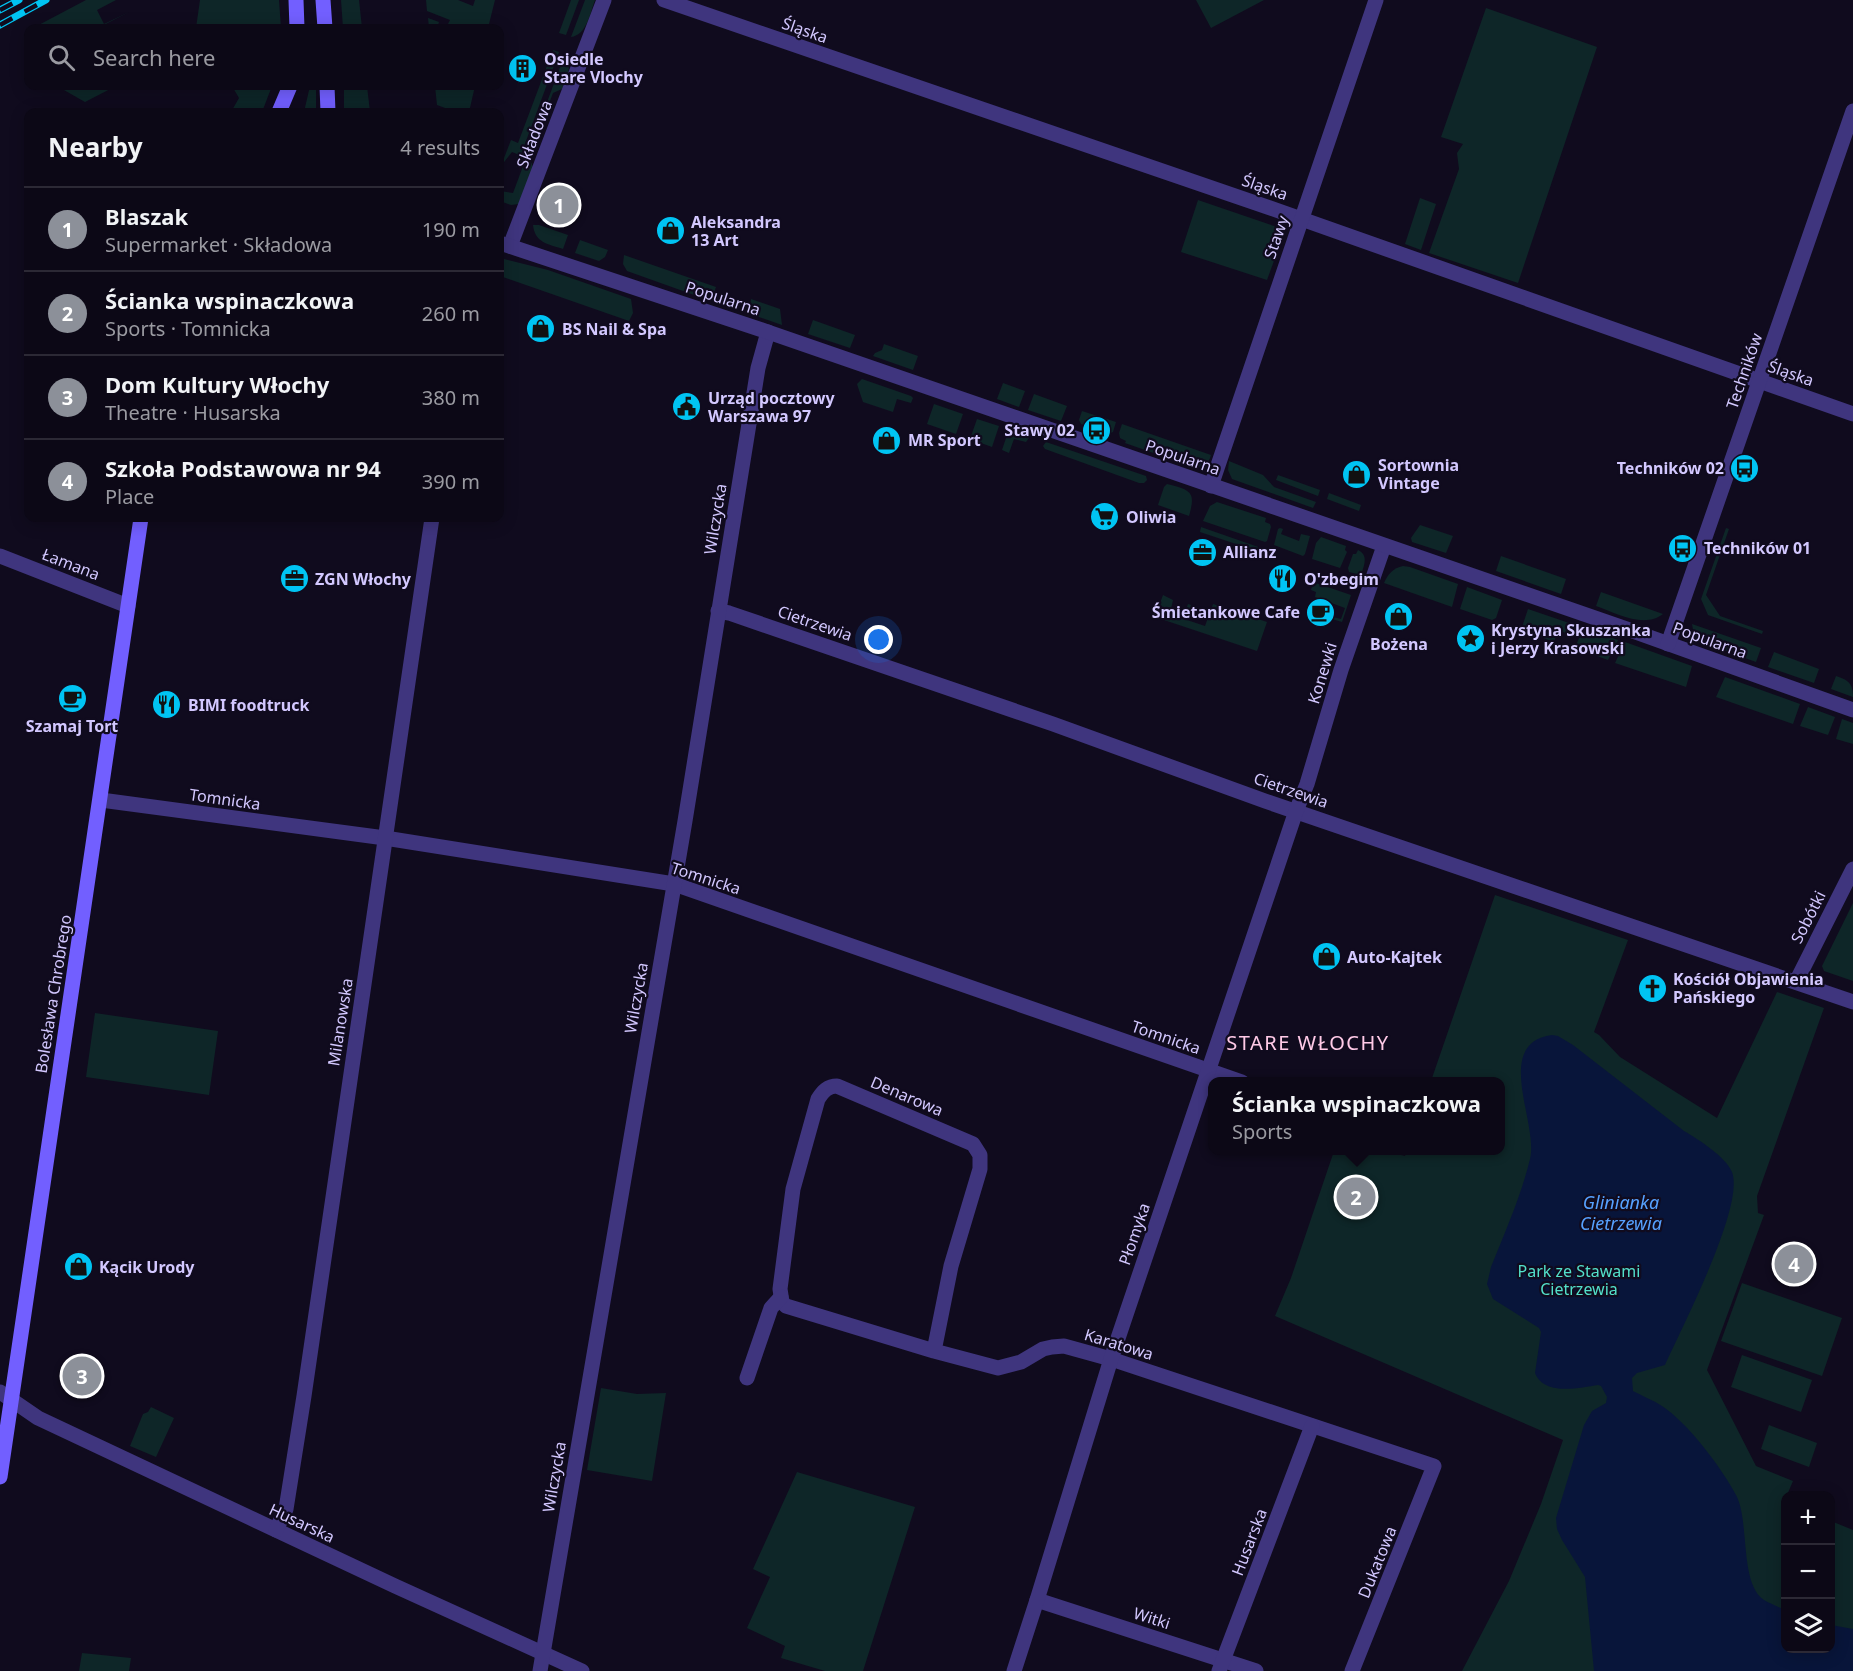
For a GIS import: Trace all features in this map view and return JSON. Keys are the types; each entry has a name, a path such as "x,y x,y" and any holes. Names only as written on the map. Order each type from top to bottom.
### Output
{"main road":[{"path":"296,0 297,24"},
{"path":"323,0 325,24"},
{"path":"327,90 328,108"},
{"name":"Bolesława Chrobrego","path":"0,1476 6,1396 101,800 140,522"}],"street":[{"name":"Składowa","path":"505,244 604,0"},
{"name":"Śląska","path":"663,0 686,3 1853,414"},
{"name":"Stawy","path":"1211,486 1376,0"},
{"name":"Techników","path":"1668,644 1853,111"},
{"name":"Popularna","path":"505,244 768,332 1853,710"},
{"name":"Wilczycka","path":"540,1671 674,884 758,368 768,332"},
{"name":"Milanowska","path":"276,1530 286,1509 302,1407 431,522"},
{"name":"Konewki","path":"1296,811 1307,784 1341,669 1384,546"},
{"name":"Łamana","path":"0,556 128,606"},
{"name":"Cietrzewia","path":"718,611 1033,717 1296,811 1853,1002"},
{"name":"Tomnicka","path":"101,800 385,838 674,884 1228,1077"},
{"name":"Płomyka","path":"1014,1671 1111,1359 1296,811"},
{"name":"Sobótki","path":"1796,982 1853,869"},
{"name":"Denarowa","path":"747,1378 771,1308 780,1297 793,1189 818,1099 831,1086 837,1086 973,1144 980,1155 980,1169 951,1266 934,1351"},
{"name":"Karatowa","path":"780,1297 786,1306 792,1309 998,1368 1011,1366 1043,1349 1064,1346 1111,1359 1434,1466"},
{"name":"Husarska","path":"6,1396 38,1418 582,1671"},
{"name":"Husarska","path":"1221,1665 1312,1426"},
{"name":"Dukatowa","path":"1352,1671 1434,1466"},
{"name":"Witki","path":"1037,1600 1221,1665 1256,1671"}],"green space":[{"path":"86,0 116,0 97,10 104,24 41,24"},
{"path":"200,0 279,0 281,24 197,24"},
{"path":"341,0 359,0 362,24 343,24"},
{"path":"426,0 458,0 473,6 475,0 495,0 489,24 448,24 450,20 427,11"},
{"path":"571,0 579,0 566,35 559,33"},
{"path":"585,0 595,0 584,28 571,37"},
{"path":"1196,0 1264,0 1211,28"},
{"path":"1486,8 1597,47 1518,283 1429,253 1459,169 1457,153 1463,144 1441,137"},
{"path":"428,18 439,22 438,24 429,24"},
{"path":"553,50 559,52 516,168 517,154 512,152 504,162 504,158 511,140 518,143"},
{"path":"565,54 569,63 567,76 562,89 553,93 529,157 533,167 519,204 511,205 504,202 504,192 513,193"},
{"path":"64,90 108,90 85,102"},
{"path":"234,90 270,90 264,108 233,108 239,98"},
{"path":"309,90 316,90 316,108 305,108"},
{"path":"344,90 367,90 370,108 344,108"},
{"path":"435,90 474,90 470,108 445,108 437,105"},
{"path":"1420,198 1436,204 1421,250 1405,244"},
{"path":"1198,200 1274,226 1280,231 1282,239 1267,280 1181,252"},
{"path":"533,225 568,235 563,249 539,239"},
{"path":"580,240 608,250 605,257 599,261 575,253"},
{"path":"624,255 716,287 711,301 627,271 623,264"},
{"path":"504,259 548,270 631,299 633,313 629,321 504,277"},
{"path":"751,299 780,309 782,325 753,315 750,306"},
{"path":"813,320 855,335 850,348 808,334"},
{"path":"884,344 918,356 913,370 873,356 882,350"},
{"path":"862,379 911,396 913,398 911,403 897,399 893,412 863,402 857,384"},
{"path":"1003,383 1025,391 1019,407 997,399"},
{"path":"1034,394 1067,406 1061,421 1028,410"},
{"path":"934,404 963,414 956,434 927,424"},
{"path":"1082,411 1116,422 1113,432 1107,434 1081,424 1079,420"},
{"path":"977,419 999,426 992,447 970,439"},
{"path":"1122,424 1211,455 1209,461 1205,465 1193,467 1125,443 1126,441 1120,438 1119,433"},
{"path":"1009,429 1028,435 1029,438 1026,442 1014,439 1009,453 1002,450"},
{"path":"1046,442 1146,476 1147,480 1139,483 1045,449 1043,446"},
{"path":"1229,461 1263,475 1274,487 1316,502 1313,508 1232,479 1228,470"},
{"path":"1278,475 1320,490 1318,496 1276,480"},
{"path":"1167,484 1190,493 1192,502 1189,516 1158,505"},
{"path":"1329,493 1361,505 1359,511 1327,499"},
{"path":"1217,502 1266,518 1265,522 1271,527 1267,541 1203,521 1210,506"},
{"path":"1420,525 1453,536 1446,553 1412,542 1411,538"},
{"path":"1201,527 1264,549 1263,553 1200,532"},
{"path":"1280,528 1283,529 1281,534 1299,541 1301,534 1310,536 1303,556 1274,545"},
{"path":"1726,528 1729,529 1706,595 1720,616 1763,631 1762,634 1708,615 1701,599"},
{"path":"1321,537 1346,546 1347,552 1340,568 1312,559 1316,543"},
{"path":"1358,550 1365,558 1361,575 1349,572 1348,568 1353,554 1356,554"},
{"path":"1501,556 1566,579 1561,594 1496,571"},
{"path":"1403,566 1458,584 1452,607 1384,583 1391,572"},
{"path":"1313,582 1351,595 1342,622 1332,619 1333,617 1341,619 1345,608 1315,597 1316,592 1311,590"},
{"path":"1467,587 1502,600 1496,618 1492,620 1460,609"},
{"path":"1601,592 1663,614 1647,620 1621,616 1596,606"},
{"path":"1163,595 1173,600 1170,614 1183,618 1188,604 1191,605 1187,620 1205,626 1213,604 1267,622 1257,651 1155,617"},
{"path":"1528,609 1575,625 1571,635 1558,630 1554,642 1521,630"},
{"path":"1692,624 1761,648 1756,662 1704,643 1694,635"},
{"path":"1583,628 1618,640 1608,660 1575,648"},
{"path":"1625,642 1692,666 1686,687 1615,663"},
{"path":"1774,652 1819,669 1814,683 1768,667"},
{"path":"1836,676 1849,683 1853,697 1831,689"},
{"path":"1725,677 1800,704 1793,724 1716,697"},
{"path":"1808,707 1835,717 1828,735 1800,726"},
{"path":"1842,719 1853,723 1853,744 1836,739"},
{"name":"Park ze Stawami Cietrzewia","path":"1495,895 1628,940 1594,1032 1620,1057 1717,1118 1777,992 1824,1008 1757,1196 1758,1213 1764,1215 1707,1370 1756,1466 1793,1481 1789,1491 1781,1491 1781,1653 1835,1653 1835,1523 1853,1530 1853,1671 1462,1671 1509,1581 1541,1504 1563,1440 1275,1316 1291,1278 1333,1155 1505,1155 1505,1077 1432,1077"},
{"path":"1853,903 1853,981 1824,971 1822,966"},
{"path":"95,1013 218,1031 209,1095 86,1077"},
{"path":"1742,1283 1842,1318 1822,1376 1721,1341"},
{"path":"1742,1355 1812,1380 1801,1412 1731,1387"},
{"path":"601,1388 637,1394 666,1393 652,1481 587,1470"},
{"path":"151,1407 174,1418 156,1457 130,1446 143,1414"},
{"path":"1769,1425 1817,1443 1809,1467 1761,1449"},
{"path":"797,1472 915,1507 863,1671 825,1671 781,1658 785,1646 747,1628 770,1577 753,1569"},
{"path":"82,1653 131,1658 129,1671 79,1671"}],"water":[{"name":"Glinianka Cietrzewia","path":"1552,1035 1573,1045 1684,1131 1711,1149 1729,1166 1734,1189 1729,1211 1721,1239 1697,1297 1665,1365 1637,1373 1632,1378 1633,1391 1662,1406 1682,1423 1703,1446 1730,1484 1740,1506 1751,1580 1756,1592 1764,1600 1781,1608 1781,1653 1835,1653 1835,1626 1853,1629 1853,1671 1594,1671 1585,1577 1562,1540 1557,1529 1556,1518 1584,1425 1592,1411 1606,1403 1607,1397 1598,1385 1563,1389 1546,1385 1540,1380 1535,1373 1541,1332 1539,1328 1493,1299 1487,1284 1530,1159 1531,1144 1521,1069 1525,1053 1534,1041"}],"railway":[{"path":"0,10 19,0"},
{"path":"0,25 46,0"}],"place":[{"name":"Osiedle Stare Vlochy","path":"523,68"},
{"name":"Blaszak","path":"559,205"},
{"name":"Aleksandra 13 Art","path":"670,231"},
{"name":"BS Nail & Spa","path":"541,329"},
{"name":"Urząd pocztowy Warszawa 97","path":"687,407"},
{"name":"Stawy 02","path":"1096,430"},
{"name":"MR Sport","path":"887,440"},
{"name":"Techników 02","path":"1745,468"},
{"name":"Sortownia Vintage","path":"1357,474"},
{"name":"Oliwia","path":"1105,517"},
{"name":"Techników 01","path":"1683,548"},
{"name":"Allianz","path":"1202,552"},
{"name":"ZGN Włochy","path":"294,579"},
{"name":"O'zbegim","path":"1283,579"},
{"name":"Śmietankowe Cafe","path":"1321,612"},
{"name":"Bożena","path":"1399,616"},
{"name":"Krystyna Skuszanka i Jerzy Krasowski","path":"1470,639"},
{"name":"Szamaj Tort","path":"72,698"},
{"name":"BIMI foodtruck","path":"167,705"},
{"name":"Auto-Kajtek","path":"1326,957"},
{"name":"Kościół Objawienia Pańskiego","path":"1652,988"},
{"name":"Ścianka wspinaczkowa","path":"1356,1197"},
{"name":"Szkoła Podstawowa nr 94","path":"1794,1264"},
{"name":"Kącik Urody","path":"78,1267"},
{"name":"Dom Kultury Włochy","path":"82,1376"}],"district":[{"name":"STARE WŁOCHY","path":"1308,1043"}]}
